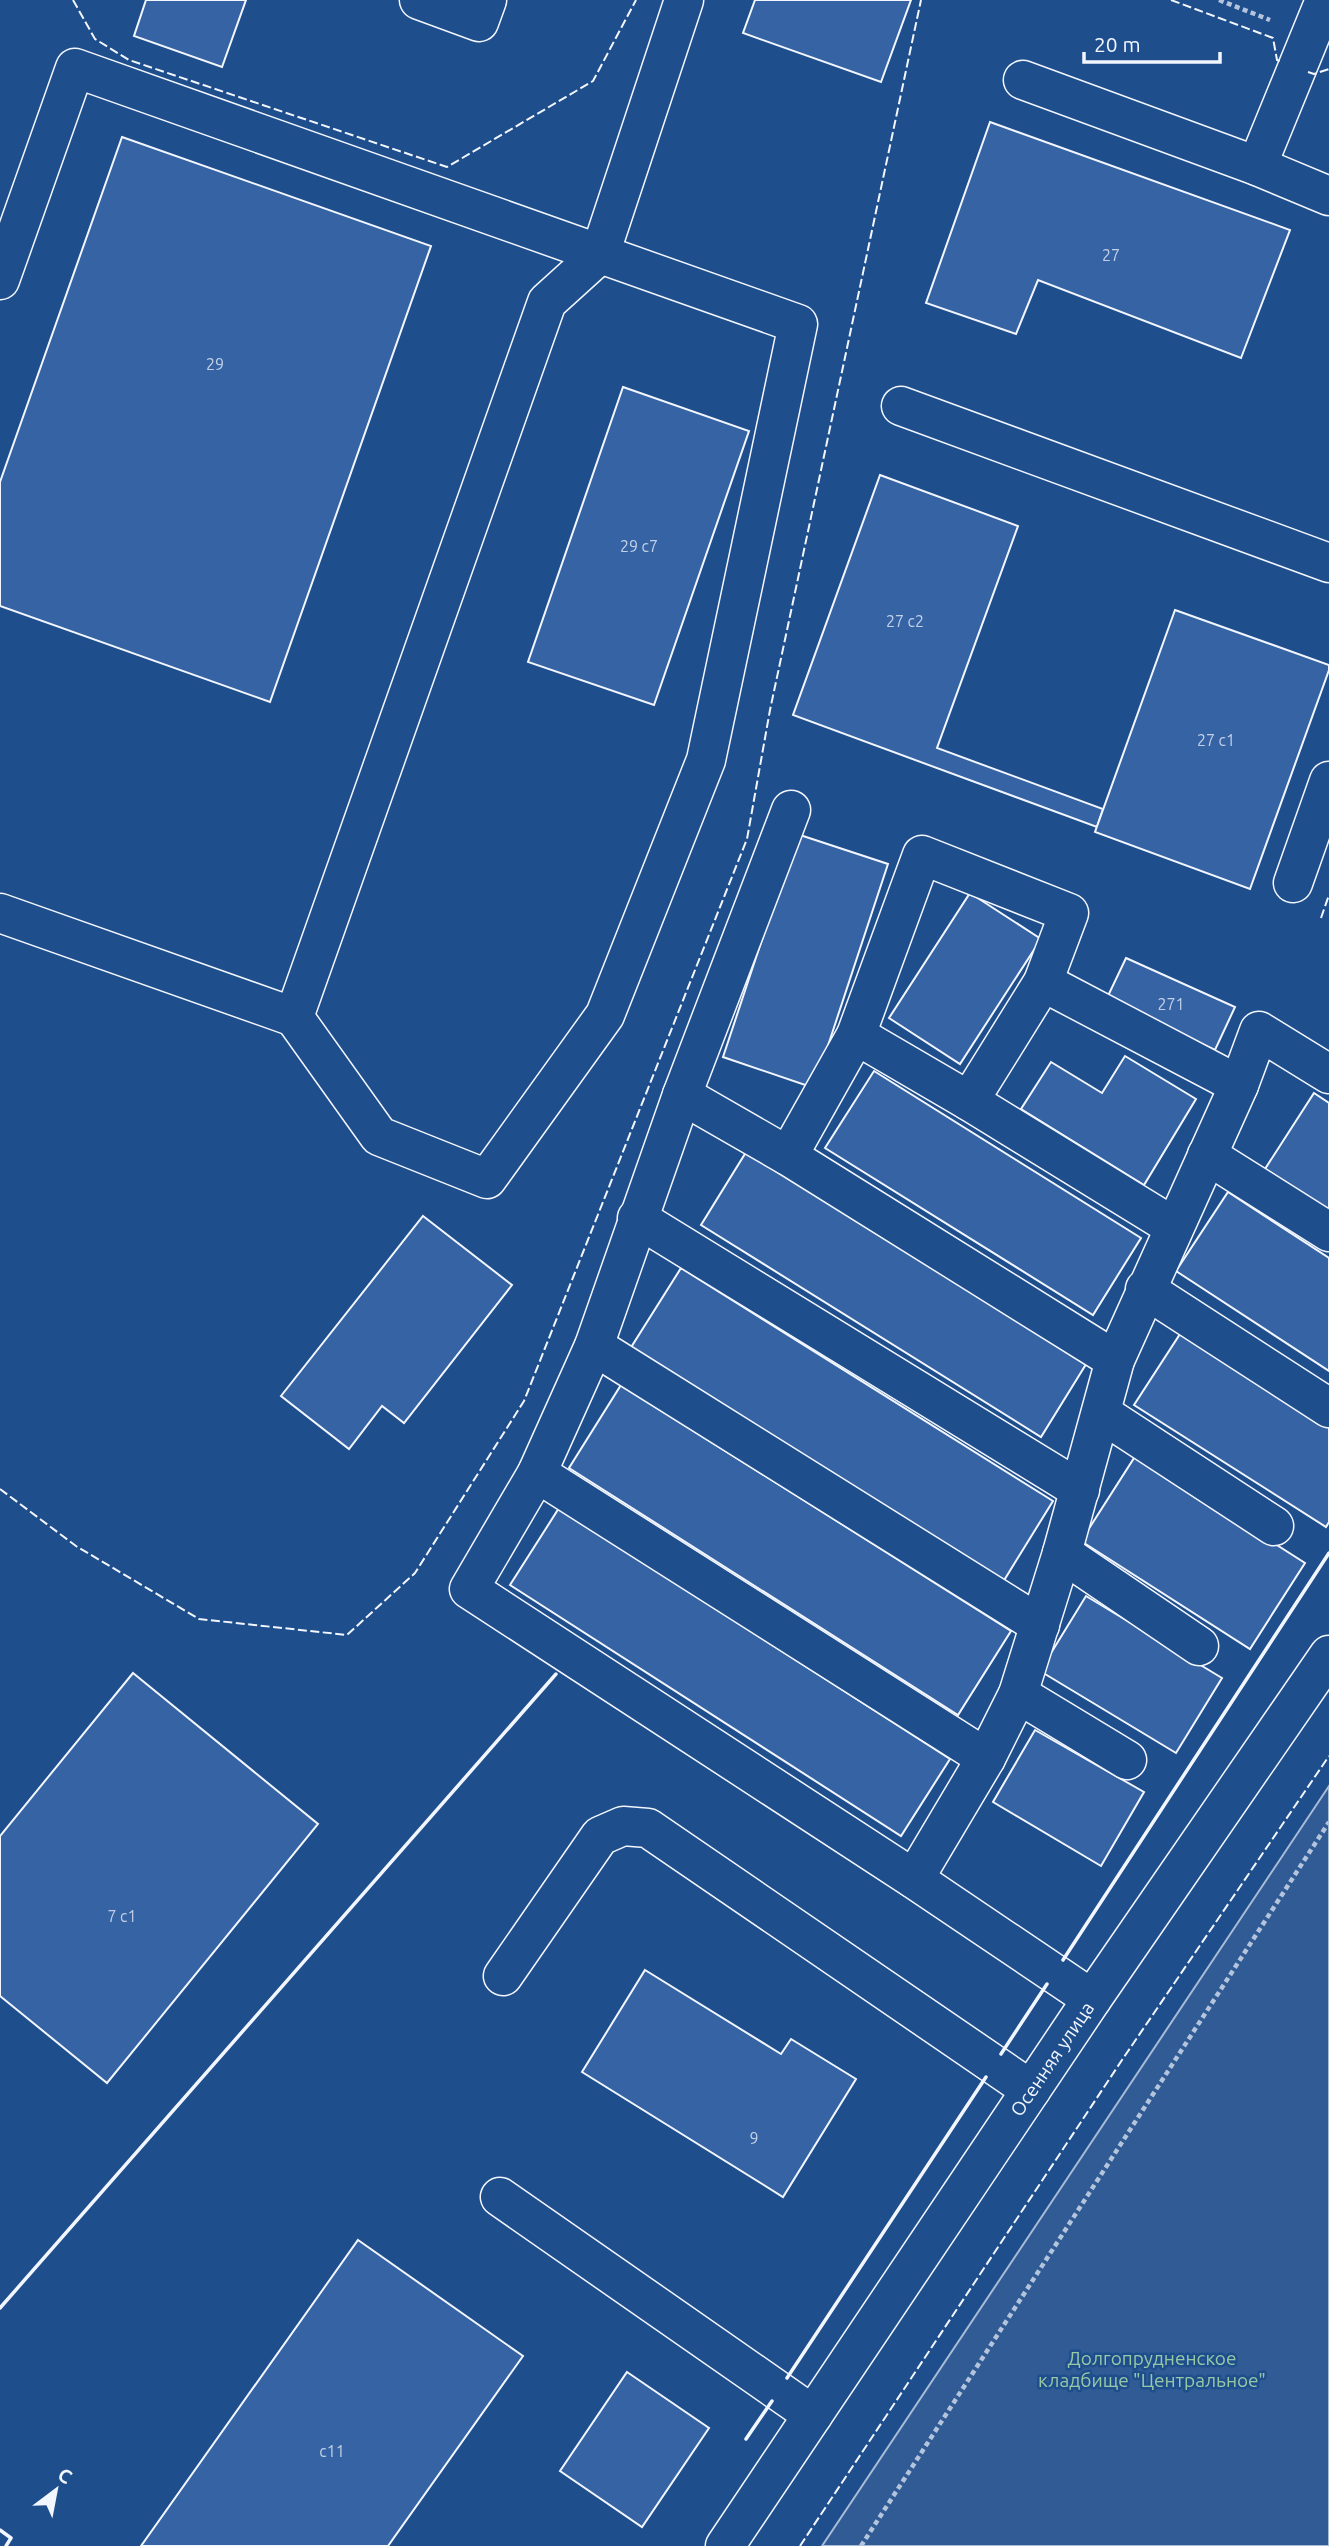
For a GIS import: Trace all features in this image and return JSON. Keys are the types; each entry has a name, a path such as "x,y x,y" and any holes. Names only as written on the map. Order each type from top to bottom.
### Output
{"street":[{"path":"419,0 479,22 487,0"},
{"path":"294,1017 547,302 600,254 684,0"},
{"path":"1257,166 1325,0"},
{"path":"0,280 75,68 798,324 706,760 605,1015 487,1179 379,1136 294,1017 0,913"},
{"path":"1023,80 1257,166 1329,196"},
{"path":"901,406 1329,563"},
{"path":"1293,883 1329,781"},
{"path":"791,810 682,1095 594,1346 537,1473 469,1589 914,1879 1092,1999"},
{"path":"788,1156 856,1035 922,855 1069,912 1043,982 969,1101"},
{"path":"1043,982 1239,1085"},
{"path":"914,1879 986,1758 1018,1694 1062,1553 1115,1360 1239,1085 1259,1031 1329,1074"},
{"path":"856,1035 1174,1227"},
{"path":"682,1095 788,1156 1115,1360"},
{"path":"1207,1155 1329,1232"},
{"path":"637,1218 1080,1490"},
{"path":"1145,1289 1329,1408"},
{"path":"594,1346 1040,1625"},
{"path":"1101,1413 1274,1526"},
{"path":"537,1473 986,1758"},
{"path":"1062,1553 1199,1646"},
{"name":"Осенняя улица","path":"725,2546 1092,1999 1329,1655"},
{"path":"1018,1694 1127,1760"},
{"path":"503,1976 600,1836 623,1826 648,1828 1031,2090"},
{"path":"500,2197 813,2415"}],"path":[{"path":"861,2546 1329,1822"}],"shaded area":[{"name":"Долгопрудненское кладбище \"Центральное\"","path":"1329,1786 1329,2546 822,2546"}],"building":[{"path":"146,0 246,0 222,67 134,36"},
{"path":"755,0 911,0 881,82 743,33"},
{"path":"990,122 1290,230 1241,358 1038,280 1016,334 926,303"},
{"path":"122,137 431,246 270,702 0,606 0,482"},
{"path":"623,387 749,431 654,705 528,662"},
{"path":"880,475 1018,526 937,748 1103,809 1097,827 793,715"},
{"path":"1175,610 1329,665 1250,889 1095,832"},
{"path":"797,834 888,864 814,1088 723,1057"},
{"path":"970,893 1041,939 960,1064 889,1018"},
{"path":"1126,958 1235,1007 1215,1050 1106,1000"},
{"path":"1125,1056 1196,1099 1144,1185 1021,1109 1051,1062 1102,1093"},
{"path":"874,1071 1141,1238 1093,1315 825,1148"},
{"path":"1314,1093 1329,1103 1329,1211 1265,1169"},
{"path":"748,1149 1088,1361 1041,1437 701,1225"},
{"path":"1228,1192 1329,1258 1329,1371 1176,1271"},
{"path":"423,1216 512,1285 404,1423 382,1406 349,1449 281,1396"},
{"path":"681,1268 1053,1501 1003,1582 630,1349"},
{"path":"1182,1331 1329,1425 1329,1522 1326,1527 1134,1405"},
{"path":"621,1385 1011,1631 958,1715 569,1468"},
{"path":"1136,1455 1305,1563 1250,1649 1081,1541"},
{"path":"559,1508 950,1759 901,1836 510,1585"},
{"path":"1086,1596 1222,1678 1176,1753 1040,1671"},
{"path":"133,1673 318,1824 107,2083 0,1996 0,1836"},
{"path":"1035,1730 1144,1792 1101,1866 993,1802"},
{"path":"645,1970 781,2054 791,2039 856,2079 783,2197 582,2072"},
{"path":"358,2240 523,2356 388,2546 141,2546"},
{"path":"627,2372 709,2428 642,2527 560,2471"}],"fence":[{"path":"73,0 95,39 129,60 447,167 593,81 636,0"},
{"path":"0,1489 76,1546 199,1619 347,1635 415,1573 524,1401 747,839 770,710 921,0"},
{"path":"1171,0 1273,38 1277,60 1282,62"},
{"path":"1308,72 1314,74 1329,69"},
{"path":"1321,918 1329,895"},
{"path":"800,2546 1122,2060 1329,1756"}],"wall":[{"path":"1063,1960 1329,1553"},
{"path":"0,2308 556,1674"},
{"path":"1001,2054 1047,1984"},
{"path":"787,2378 986,2077"},
{"path":"746,2439 772,2401"},
{"path":"0,2530 11,2538 6,2546"}]}
